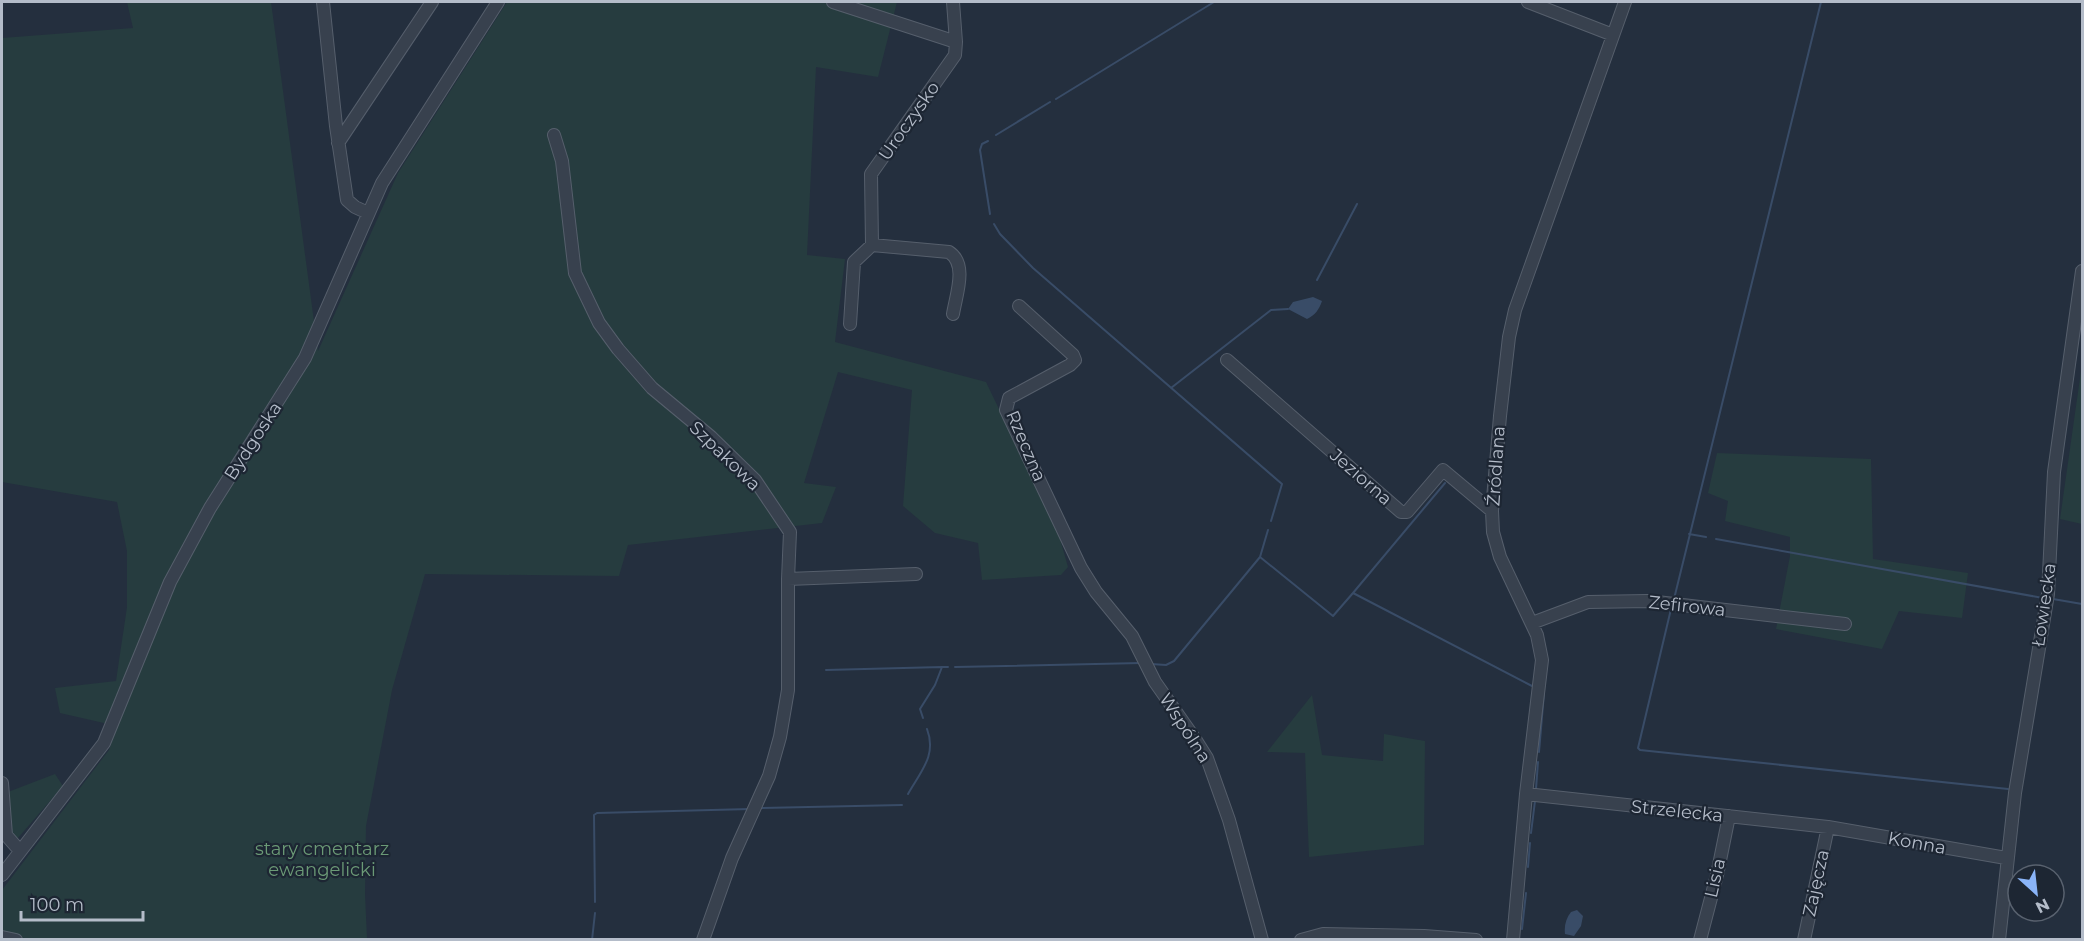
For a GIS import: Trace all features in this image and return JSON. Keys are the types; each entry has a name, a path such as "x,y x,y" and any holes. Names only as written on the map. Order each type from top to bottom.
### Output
{"street":[{"path":"323,2 338,143 347,200 368,213"},
{"path":"338,143 432,2"},
{"name":"Bydgoska","path":"2,875 104,743 170,582 210,508 305,358 368,213 390,169 498,2"},
{"path":"833,2 956,42 952,2"},
{"path":"1528,2 1613,35"},
{"name":"Źródlana","path":"1513,939 1526,794 1542,660 1540,644 1532,623 1500,556 1493,532 1492,511 1500,416 1512,320 1625,2"},
{"name":"Uroczysko","path":"872,245 871,174 955,55 956,42"},
{"name":"Szpakowa","path":"554,135 561,161 575,273 592,309 618,349 651,388 711,437 755,480 790,532 788,690 780,737 769,776 732,858 703,939"},
{"path":"850,324 854,262 872,245 949,252 955,256 960,267 953,314"},
{"name":"Łowiecka","path":"1999,939 2014,792 2048,594 2054,472 2082,271"},
{"name":"Rzeczna","path":"1019,306 1073,355 1075,360 1070,365 1009,398 1006,410 1081,568"},
{"name":"Jeziorna","path":"1227,360 1401,512 1407,513 1443,471 1492,511"},
{"name":"Wspólna","path":"1081,568 1096,592 1132,636 1155,682 1206,758 1218,786 1239,853 1262,939"},
{"path":"788,579 916,574"},
{"name":"Zefirowa","path":"1532,623 1588,602 1648,601 1845,624"},
{"path":"2,783 6,835 20,851"},
{"name":"Strzelecka","path":"1526,794 1828,827"},
{"name":"Lisia","path":"1700,939 1717,875 1729,816"},
{"name":"Konna","path":"1828,827 2007,858"},
{"name":"Zajęcza","path":"1803,939 1828,827"},
{"path":"1301,939 1323,934 1476,939"},
{"path":"2,937 16,939"}],"green space":[{"name":"stary cmentarz ewangelicki","path":"127,2 271,2 318,351 398,173 507,2 897,2 878,77 816,67 807,255 845,259 835,342 986,382 1058,532 1068,567 1061,575 982,580 978,543 935,533 903,506 912,390 838,372 804,483 836,487 822,523 628,545 619,576 425,574 392,690 366,826 367,939 32,939 2,935 2,890 109,750 117,726 60,713 55,688 116,681 127,607 127,551 117,502 2,482 2,38 133,28"},
{"path":"2082,364 2082,524 2060,519"},
{"path":"1717,453 1871,459 1873,559 1968,573 1962,618 1899,611 1882,649 1776,629 1790,556 1790,537 1725,521 1728,501 1708,493"},
{"path":"1312,695 1322,755 1383,761 1384,734 1425,741 1424,845 1309,857 1305,753 1267,752"},
{"path":"55,774 63,786 11,846 8,792"}],"water":[{"path":"1313,297 1322,301 1316,312 1307,319 1288,309 1293,302"},
{"path":"1577,910 1583,916 1581,926 1574,936 1565,934 1568,917 1571,912"}],"waterway":[{"path":"1056,99 1214,2"},
{"path":"1674,599 1821,2"},
{"path":"996,135 1050,102"},
{"path":"988,141 982,144 980,150 990,214"},
{"path":"1317,280 1357,204"},
{"path":"994,224 1000,234 1033,268 1282,484 1271,521"},
{"path":"1171,388 1271,310 1288,309"},
{"path":"1353,593 1445,483"},
{"path":"1151,664 1166,665 1174,661 1260,557 1268,530"},
{"path":"1689,534 1706,537"},
{"path":"1716,539 2043,598"},
{"path":"1260,557 1333,616 1353,593 1532,686"},
{"path":"2053,599 2082,604"},
{"path":"1671,609 1638,748 1640,750 2008,789"},
{"path":"955,667 1141,663"},
{"path":"826,670 942,667"},
{"path":"923,718 920,709 935,685 942,667 948,667"},
{"path":"1539,752 1544,693"},
{"path":"908,794 929,755 930,738 927,729"},
{"path":"1536,789 1538,762"},
{"path":"1531,833 1535,801"},
{"path":"762,808 902,805"},
{"path":"595,902 594,815 597,813 750,809"},
{"path":"1528,867 1530,843"},
{"path":"1522,929 1526,893"},
{"path":"592,940 595,913"}]}
